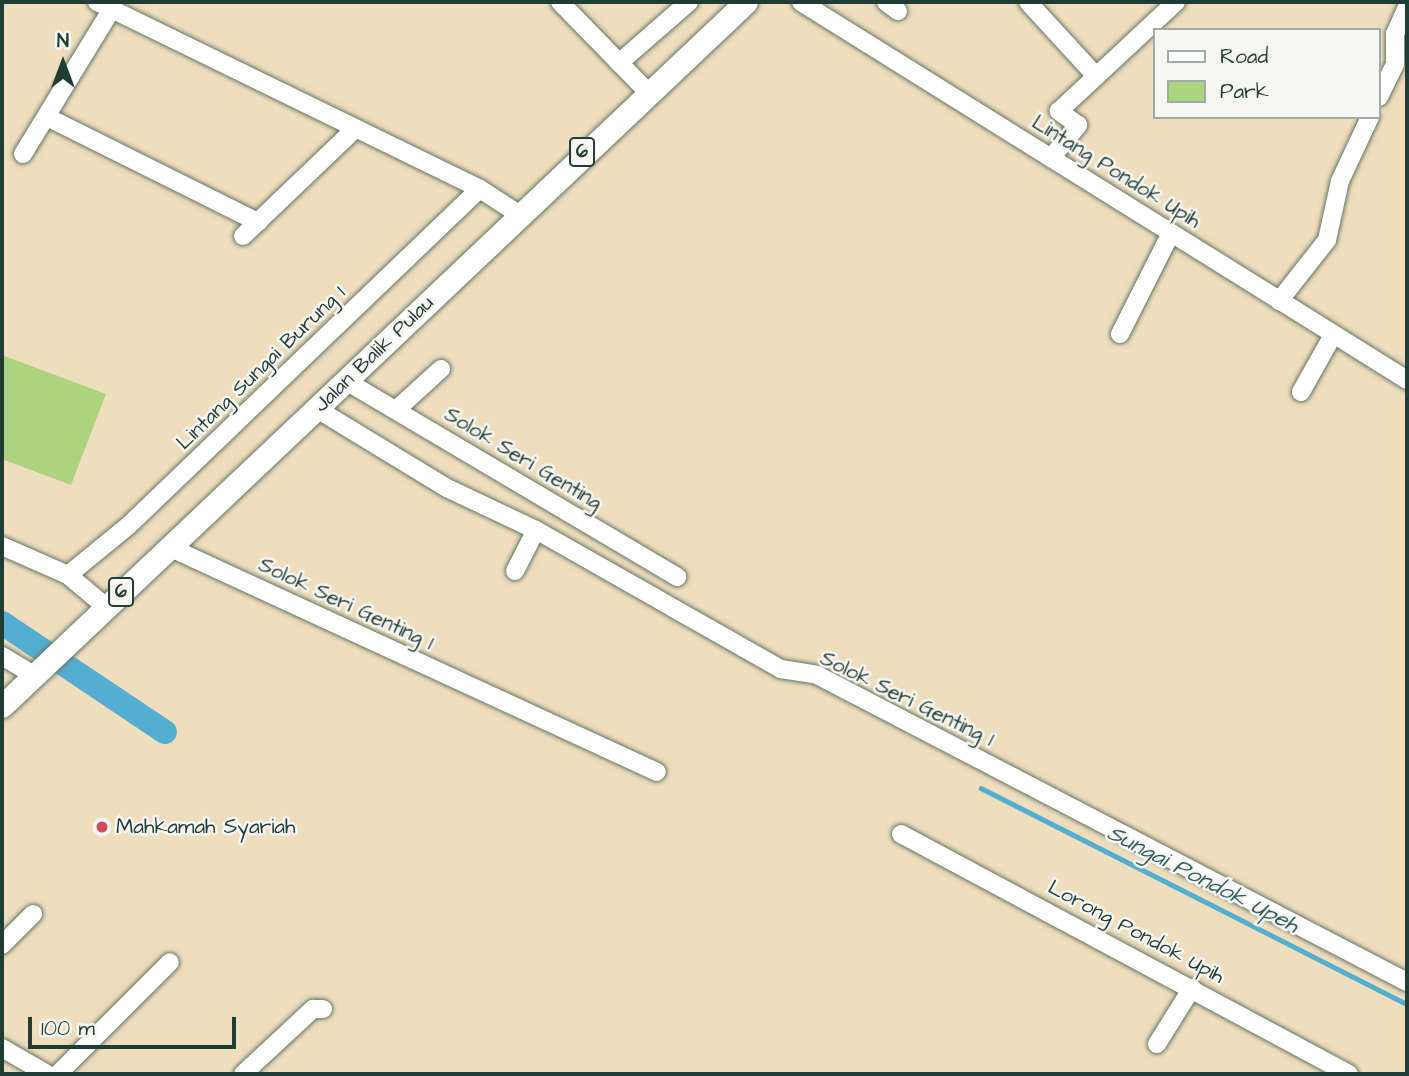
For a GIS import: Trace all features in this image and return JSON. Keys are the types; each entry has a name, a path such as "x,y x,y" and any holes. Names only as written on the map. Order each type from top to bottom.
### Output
{"main road":[{"name":"Jalan Balik Pulau","path":"2,706 317,409 517,213 743,3"}],"street":[{"path":"560,2 647,91"},
{"name":"Lintang Pondok Upih","path":"801,2 1407,380"},
{"path":"1028,2 1097,76"},
{"path":"1051,158 1078,125 1059,111 1176,2"},
{"path":"23,154 47,117 105,5 354,130 480,189 517,213"},
{"path":"619,63 677,6"},
{"path":"1381,93 1395,64 1395,34 1407,7"},
{"path":"47,117 258,222"},
{"path":"1279,301 1327,240 1340,181 1369,119"},
{"path":"243,236 354,130"},
{"name":"Lintang Sungai Burung 1","path":"68,575 128,526 480,189"},
{"path":"1120,334 1171,233"},
{"path":"1301,392 1333,335"},
{"path":"396,410 441,369"},
{"name":"Solok Seri Genting","path":"346,381 677,577"},
{"name":"Solok Seri Genting 1","path":"317,409 447,488 536,530 781,669 817,675 1407,982"},
{"path":"515,571 536,530"},
{"path":"2,546 68,575 106,607"},
{"name":"Solok Seri Genting 1","path":"169,547 657,772"},
{"path":"2,656 42,667"},
{"name":"Lorong Pondok Upih","path":"901,834 1349,1074"},
{"path":"2,945 33,915"},
{"path":"58,1074 170,962"},
{"path":"1157,1044 1192,988"},
{"path":"243,1074 313,1009 323,1009"},
{"path":"2,1048 47,1074"}],"green space":[{"path":"2,355 106,394 71,485 2,459"}],"waterway":[{"path":"2,623 165,732"},
{"name":"Sungai Pondok Upeh","path":"981,788 1407,1004"}],"place":[{"name":"Mahkamah Syariah","path":"102,827"}]}
